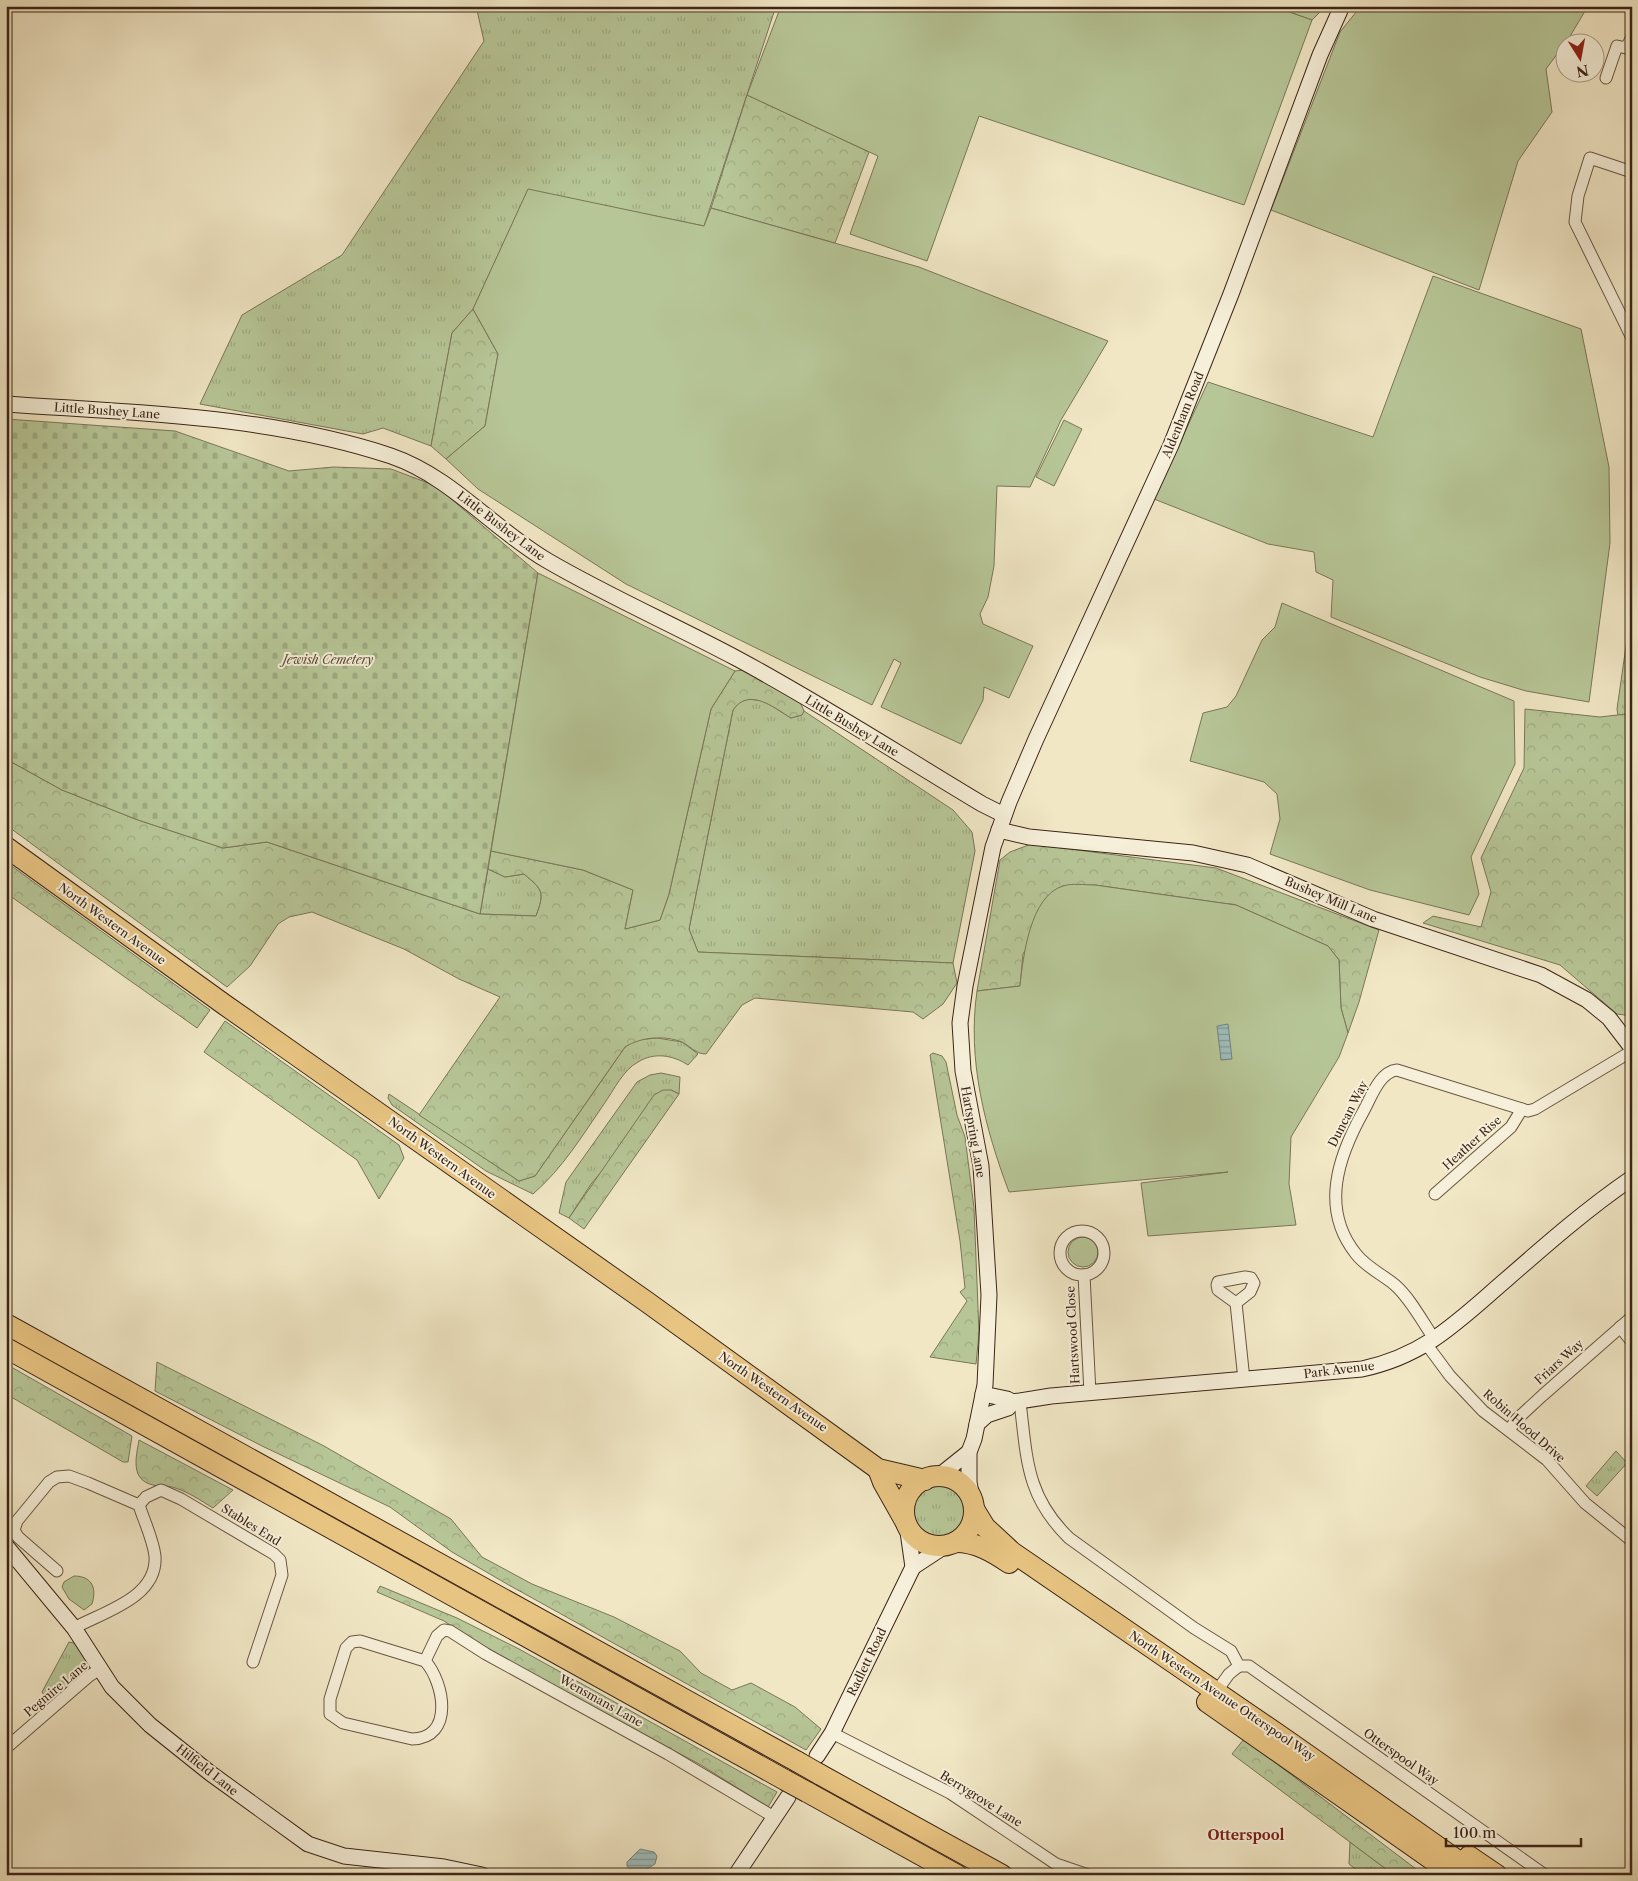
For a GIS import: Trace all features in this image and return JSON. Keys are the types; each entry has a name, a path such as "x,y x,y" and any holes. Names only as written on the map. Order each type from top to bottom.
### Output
{"highway":[{"name":"North Western Avenue","path":"6,847 225,1005 640,1297 878,1469 932,1478"},
{"path":"6,1324 811,1764 1002,1875"},
{"path":"6,1348 793,1790 958,1875"},
{"name":"North Western Avenue","path":"878,1469 883,1482 907,1524"},
{"path":"932,1478 958,1482 973,1504 971,1528 951,1544 929,1545 921,1541 907,1524 904,1514 908,1496 915,1486 932,1478"},
{"name":"North Western Avenue Otterspool Way","path":"973,1504 984,1527 1012,1552 1292,1744 1478,1875"},
{"name":"North Western Avenue Otterspool Way","path":"951,1544 968,1542 980,1546 1002,1559 1454,1875"},
{"path":"1292,1744 1497,1875"},
{"path":"1383,1825 1440,1875"}],"street":[{"name":"Aldenham Road","path":"1004,815 1036,738 1171,445 1231,294 1320,55 1342,6"},
{"path":"1606,78 1617,46 1626,48 1632,37"},
{"path":"1632,172 1590,158 1575,212 1579,232 1594,257 1632,338"},
{"name":"Little Bushey Lane","path":"6,404 190,417 249,424 338,441 411,464 442,482 546,560 737,659 982,804 1004,815"},
{"name":"Hartspring Lane","path":"973,1504 969,1482 969,1452 983,1394 989,1295 986,1229 980,1166 963,1071 960,1023 965,986 993,847 1004,815"},
{"name":"Bushey Mill Lane","path":"999,830 1029,837 1194,854 1247,865 1374,919 1541,975 1569,989 1602,1012 1609,1018 1632,1050"},
{"name":"Duncan Way","path":"1431,1343 1394,1285 1376,1273 1357,1255 1348,1242 1337,1211 1336,1194 1340,1160 1347,1142 1384,1075 1391,1070 1397,1070 1522,1109 1535,1110 1632,1050"},
{"name":"Heather Rise","path":"1435,1194 1511,1127 1522,1109"},
{"name":"Park Avenue","path":"977,1424 987,1415 1008,1408 1017,1402 1090,1393 1362,1369 1394,1361 1431,1343 1580,1216 1632,1178"},
{"name":"Hartswood Close","path":"1084,1275 1090,1393"},
{"path":"1236,1303 1244,1380"},
{"name":"Friars Way","path":"1509,1430 1517,1419 1543,1395 1632,1317"},
{"path":"1620,1327 1632,1342"},
{"name":"Robin Hood Drive","path":"1431,1343 1450,1376 1483,1411 1547,1460 1585,1503 1632,1541"},
{"name":"Park Avenue","path":"983,1394 1003,1397 1017,1402"},
{"name":"Otterspool Way","path":"1017,1402 1029,1472 1038,1500 1052,1521 1095,1558 1231,1651 1240,1666 1249,1666 1545,1875"},
{"path":"932,1478 969,1452"},
{"path":"57,1571 18,1537 14,1530 17,1521 53,1479 68,1476 139,1505 155,1554 148,1583 131,1599 74,1628"},
{"name":"Stables End","path":"139,1505 146,1497 161,1490 181,1499 274,1554 280,1560 282,1575 253,1662"},
{"path":"907,1524 913,1567 951,1544"},
{"name":"Hilfield Lane","path":"6,1546 74,1628 112,1687 150,1725 308,1844 344,1856 444,1867 482,1875"},
{"name":"Radlett Road","path":"811,1764 832,1733 913,1567"},
{"name":"Wensmans Lane","path":"425,1660 437,1636 444,1630 450,1631 486,1654 668,1754 774,1817"},
{"path":"360,1640 425,1660 436,1678 442,1702 438,1721 430,1734 423,1738 412,1739 343,1723 336,1720 330,1714 330,1699 348,1644 360,1640"},
{"path":"1216,1692 1229,1674 1240,1666"},
{"name":"Pegmire Lane","path":"6,1748 89,1676 100,1669"},
{"name":"Berrygrove Lane","path":"832,1733 950,1793 1056,1864 1088,1875"},
{"path":"736,1875 793,1790"}],"green space":[{"path":"476,6 776,6 704,226 528,190 473,309 452,333 431,446 383,428 363,434 200,404 242,315 342,255 484,41"},
{"path":"781,6 1272,6 1312,20 1244,205 979,116 927,261 850,234 878,156 747,95"},
{"path":"1272,6 1326,6 1312,20"},
{"path":"1361,6 1588,6 1573,32 1556,32 1556,56 1546,69 1552,112 1518,161 1479,290 1271,210 1340,32"},
{"path":"747,95 869,152 835,243 711,208"},
{"path":"528,189 704,226 711,208 919,267 1108,341 1061,420 1030,487 997,486 994,566 988,597 980,614 983,624 1033,646 1009,698 984,687 983,700 961,744 881,707 901,663 894,659 872,705 626,584 478,489 446,459 485,426 498,354 473,309"},
{"path":"1433,276 1581,329 1609,467 1610,543 1589,702 1526,691 1480,677 1331,617 1333,580 1316,572 1314,552 1268,544 1154,499 1208,382 1373,437"},
{"path":"473,309 498,354 485,426 446,459 431,446 452,333"},
{"name":"Jewish Cemetery","path":"6,419 175,431 289,471 334,467 391,469 436,486 538,573 480,914 267,842 223,848 138,820 62,790 6,759"},
{"path":"1064,420 1082,429 1054,486 1036,477"},
{"path":"538,573 735,671 711,709 669,894 660,920 625,929 633,890 583,870 491,851"},
{"path":"1282,603 1514,701 1515,764 1471,857 1479,894 1469,915 1370,890 1270,854 1280,819 1277,794 1264,782 1190,761 1203,713 1227,707 1236,696 1262,640 1275,627"},
{"path":"1632,604 1632,804 1617,709"},
{"path":"743,670 800,702 804,711 802,715 791,718 761,701 754,700 746,700 739,703 733,710 689,929 698,952 953,963 957,983 943,1004 923,1019 913,1012 755,998 742,1005 706,1054 696,1052 682,1042 668,1038 645,1039 631,1044 625,1047 535,1176 519,1181 419,1115 500,997 459,979 404,949 312,912 289,917 278,924 250,966 227,987 6,825 6,759 62,790 138,820 223,848 267,842 480,914 536,916 541,902 539,888 524,874 505,877 488,869 491,851 583,870 633,890 625,929 660,920 669,894 711,709 735,671"},
{"path":"748,699 764,701 791,718 802,715 804,711 953,810 972,832 975,851 953,963 698,952 689,929 733,710 738,703"},
{"path":"1525,709 1600,717 1626,714 1626,827 1632,839 1632,1016 1617,1014 1560,965 1423,923 1433,916 1481,927 1491,892 1481,858 1524,768"},
{"path":"1031,844 1216,868 1379,930 1359,1002 1348,1033 1341,1008 1339,960 1328,946 1236,905 1095,885 1062,886 1023,954 1020,986 977,991 1000,860 1010,852"},
{"path":"6,862 210,1010 197,1028 6,893"},
{"path":"488,869 505,877 524,874 535,884 539,888 541,896 536,916 480,914"},
{"path":"1074,884 1095,885 1236,905 1328,946 1339,960 1341,1008 1348,1033 1339,1057 1291,1137 1289,1184 1296,1225 1148,1236 1141,1183 1228,1172 1009,1192 992,1143 976,1068 974,1043 977,991 1020,986 1023,960 1030,929 1043,902 1052,892 1063,886"},
{"path":"225,1021 399,1145 404,1158 379,1199 357,1160 204,1052"},
{"path":"657,1038 682,1042 698,1054 688,1065 670,1057 657,1056 644,1059 628,1070 563,1163 533,1194 486,1171 392,1105 388,1098 389,1094 519,1181 535,1176 625,1047 636,1040"},
{"path":"933,1053 942,1056 946,1062 957,1115 965,1137 974,1208 979,1333 976,1364 930,1357 967,1301 960,1292 965,1288 960,1241 930,1055"},
{"path":"661,1073 680,1077 679,1094 671,1090 591,1184 569,1218 559,1213 566,1182 637,1082 650,1075"},
{"path":"663,1090 671,1090 679,1094 584,1229 569,1218 654,1095"},
{"path":"1083,1237 1094,1241 1098,1252 1094,1263 1083,1267 1072,1263 1068,1252 1072,1241"},
{"path":"157,1362 324,1446 451,1519 482,1557 532,1584 614,1617 680,1651 701,1673 732,1690 751,1683 795,1707 821,1729 806,1750 452,1552 390,1507 260,1445 155,1391"},
{"path":"6,1364 132,1436 128,1462 123,1462 6,1394"},
{"path":"139,1440 233,1490 213,1508 178,1489 170,1486 155,1486 146,1482 141,1478 136,1467"},
{"path":"1616,1451 1627,1463 1597,1496 1586,1486"},
{"path":"934,1484 944,1484 954,1488 962,1496 966,1511 962,1526 954,1534 944,1538 934,1538 924,1534 916,1526 912,1516 912,1506 916,1496 924,1488"},
{"path":"74,1576 85,1578 92,1584 94,1593 92,1604 84,1610 69,1599 62,1587 64,1582"},
{"path":"380,1586 457,1618 519,1649 777,1792 768,1807 701,1765 502,1659 444,1621 377,1592"},
{"path":"69,1642 78,1644 90,1662 89,1670 52,1702 47,1700 42,1692"},
{"path":"1244,1739 1424,1875 1394,1875 1232,1754"},
{"path":"1350,1842 1394,1875 1363,1875 1349,1864"}],"water":[{"path":"1228,1024 1232,1059 1221,1060 1217,1026"},
{"path":"640,1849 654,1852 657,1856 655,1864 644,1870 633,1871 627,1866 627,1862"}],"district":[{"name":"Otterspool","path":"1246,1835"}]}
